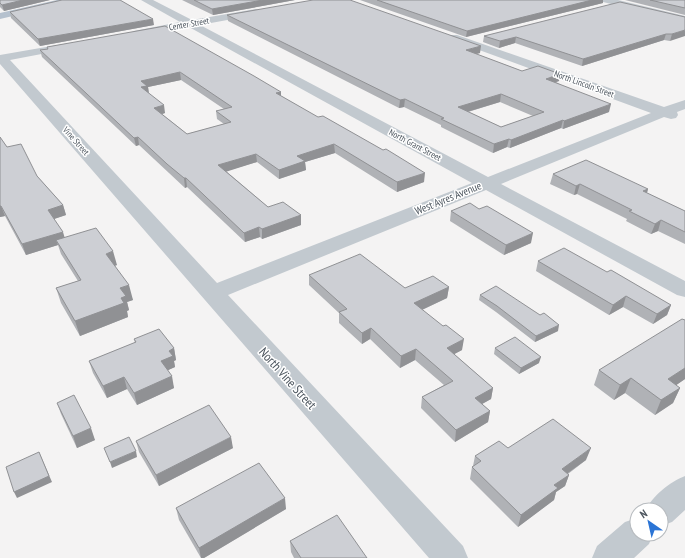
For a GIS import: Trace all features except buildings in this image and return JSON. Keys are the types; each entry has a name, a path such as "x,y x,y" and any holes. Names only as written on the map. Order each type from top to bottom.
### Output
{"main road":[{"path":"0,16 70,0"}],"street":[{"name":"North Grant Street","path":"146,0 685,290"},
{"path":"606,0 685,19"},
{"path":"597,9 619,3"},
{"name":"Center Street","path":"125,36 266,10"},
{"name":"North Lincoln Street","path":"444,34 685,120"},
{"path":"466,42 483,38"},
{"path":"0,58 78,44"},
{"name":"Vine Street","path":"0,58 126,197"},
{"name":"West Ayres Avenue","path":"212,293 486,182 685,104"},
{"name":"North Vine Street","path":"126,197 451,558"},
{"path":"669,505 685,490"},
{"path":"609,558 629,540"}]}
